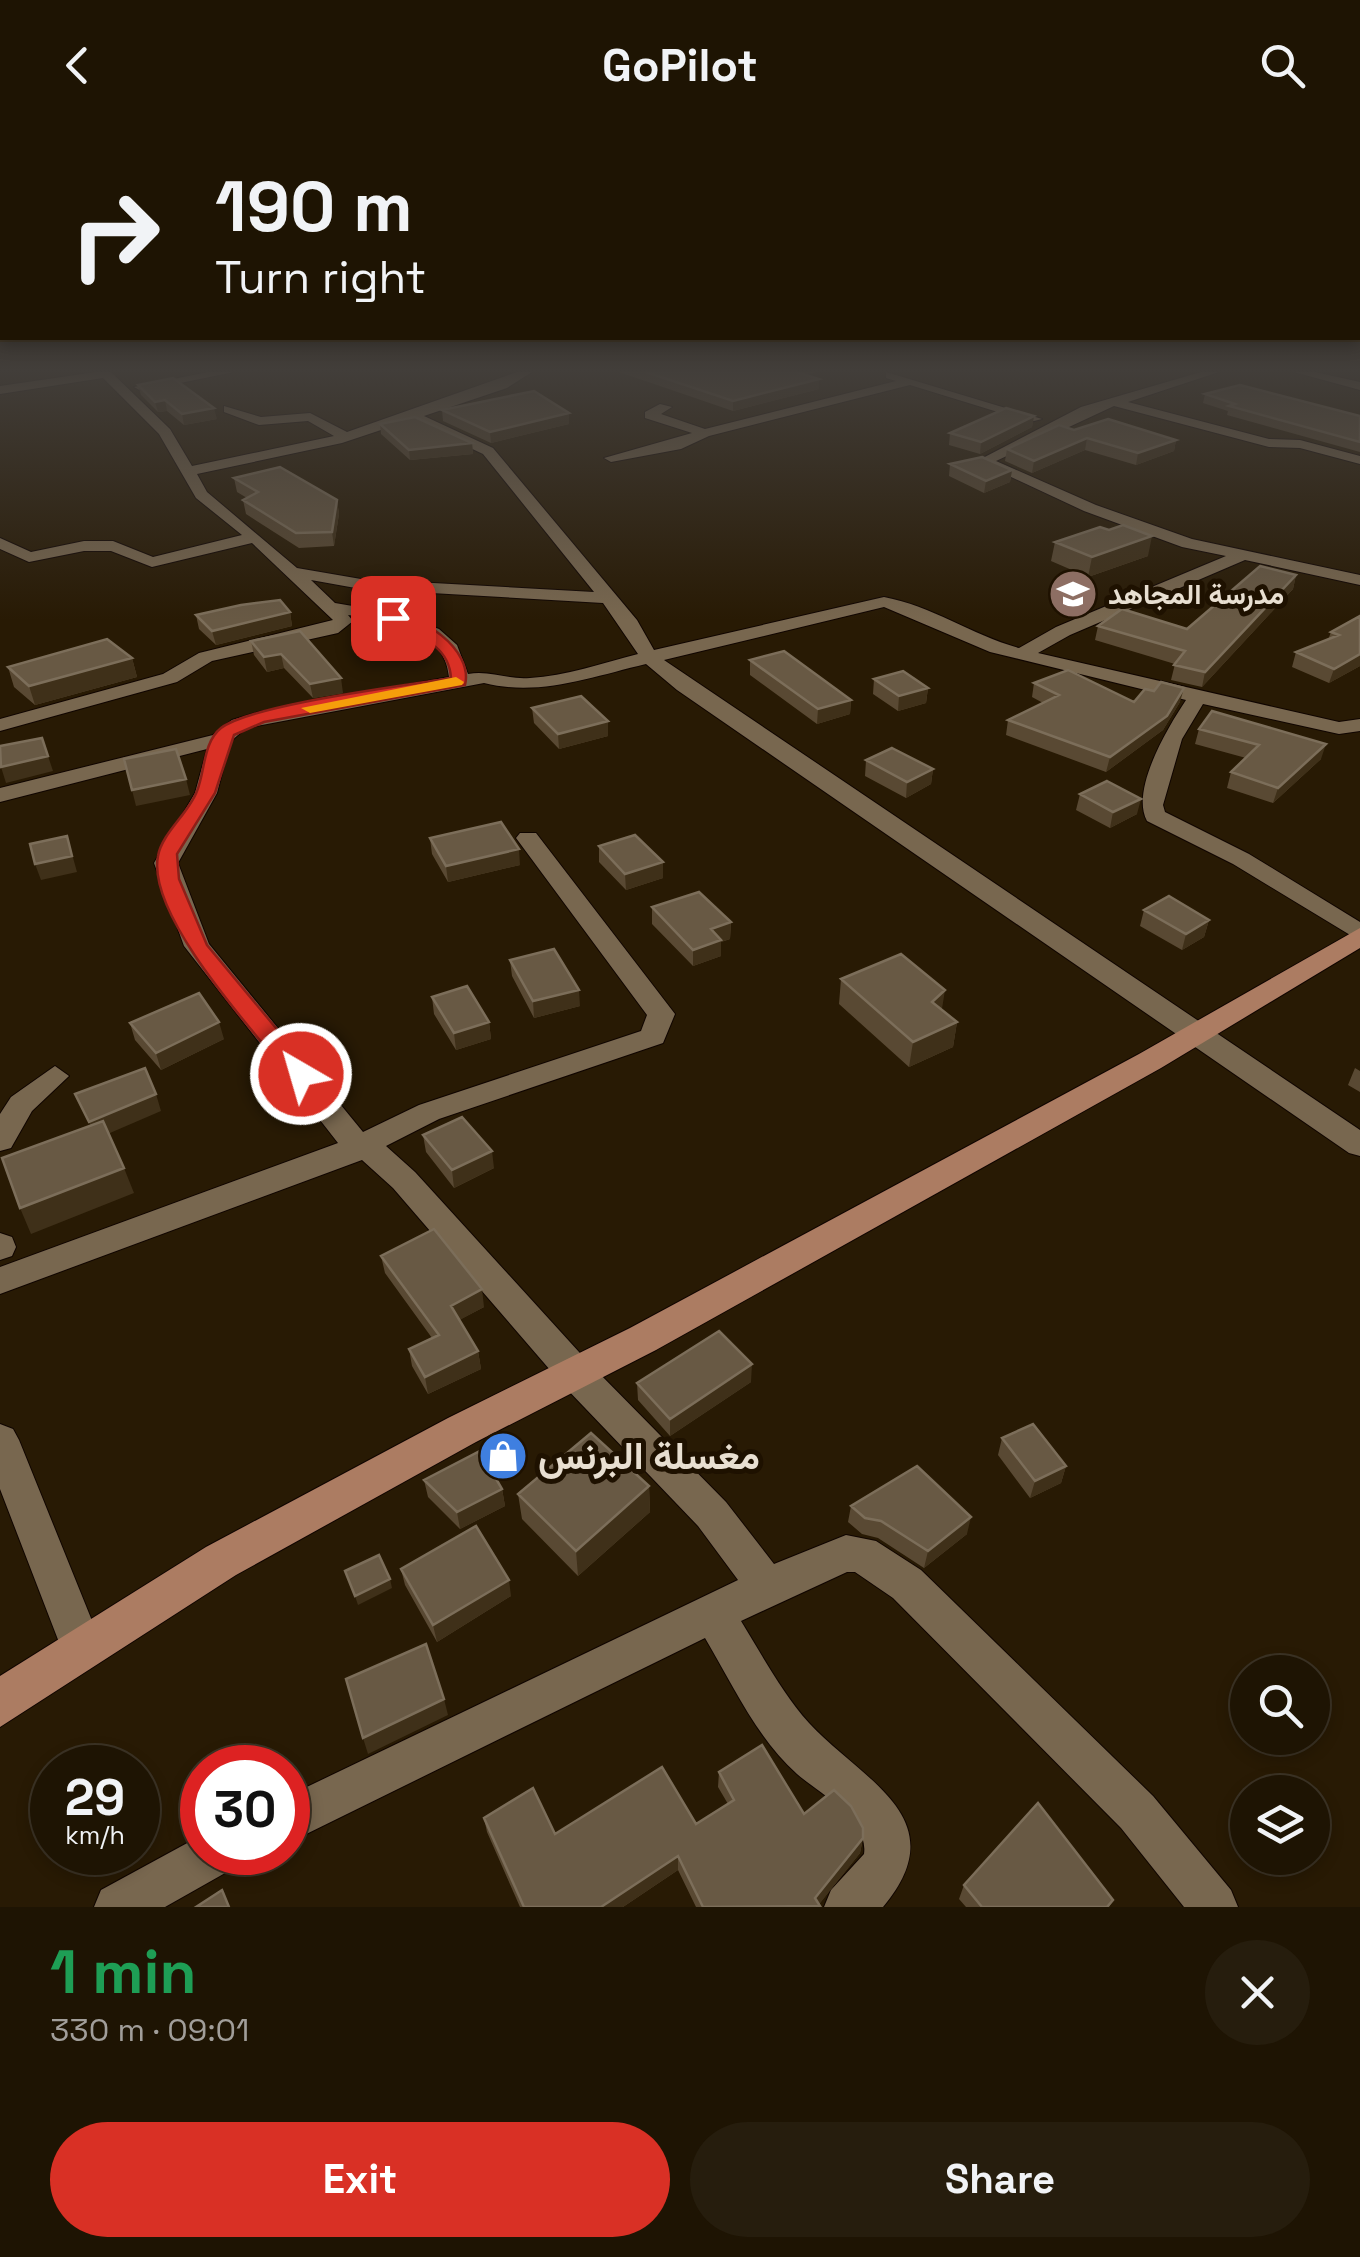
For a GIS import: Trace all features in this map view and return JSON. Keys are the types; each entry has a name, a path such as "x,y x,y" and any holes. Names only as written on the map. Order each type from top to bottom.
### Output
{"main road":[{"path":"0,1703 221,1561 576,1374 1198,1034 1360,935"}],"street":[{"path":"0,725 170,678 206,657 340,626 344,621 255,537 201,495 179,455"},
{"path":"190,471 262,455"},
{"path":"491,455 638,636 648,656 761,741 1105,968 1360,1144"},
{"path":"611,458 628,455"},
{"path":"996,455 984,461 1134,526 1239,557 1303,564 1360,580"},
{"path":"0,543 29,556 84,546 113,546 152,562 255,537"},
{"path":"1021,655 1063,631 1239,557"},
{"path":"293,572 360,584 607,598"},
{"path":"0,794 220,740 239,724 259,718 493,676 526,685 884,602 924,613 964,635 1021,655 1339,728 1360,725"},
{"path":"334,608 393,618 438,636 458,662 459,681"},
{"path":"1199,695 1171,739 1152,805 1154,816 1242,860 1360,935"},
{"path":"220,740 206,793 168,854 169,879 197,946 358,1147 384,1160 576,1374 712,1514 767,1587"},
{"path":"0,1281 358,1147 429,1112 654,1037 660,1014 652,1001 528,838"},
{"path":"0,1140 21,1104 56,1076"},
{"path":"0,1440 82,1648"},
{"path":"310,1809 767,1587 846,1553 862,1554 907,1584 1136,1812 1214,1907"},
{"path":"714,1615 792,1735 848,1787 885,1832 886,1855 875,1878 848,1907"},
{"path":"118,1907 180,1873"}],"building":[{"path":"1020,455 1048,455 1034,461"},
{"path":"982,457 1012,470 986,481 950,464"},
{"path":"280,467 337,500 332,532 296,533 243,500 258,492 234,478"},
{"path":"1123,525 1152,536 1092,557 1055,542 1100,527 1109,530"},
{"path":"1260,566 1296,575 1205,672 1174,665 1185,651 1098,626 1122,609 1187,629"},
{"path":"280,600 290,612 212,631 196,615 241,605"},
{"path":"1360,616 1360,654 1334,669 1296,652 1339,635 1331,632"},
{"path":"300,631 341,678 310,684 281,654 264,657 251,641"},
{"path":"107,639 132,658 29,686 8,667"},
{"path":"784,651 851,700 818,709 750,660"},
{"path":"1068,670 1134,702 1145,689 1154,691 1161,682 1184,688 1167,716 1110,757 1008,720 1059,695 1034,683"},
{"path":"903,671 928,688 899,696 874,679"},
{"path":"581,696 608,721 558,734 532,708"},
{"path":"1212,711 1326,744 1278,788 1231,772 1259,745 1199,729"},
{"path":"42,738 48,756 1,767 0,746"},
{"path":"892,748 933,769 907,782 866,760"},
{"path":"176,749 186,779 132,790 124,759"},
{"path":"1107,781 1141,799 1113,812 1080,794"},
{"path":"501,822 519,849 446,866 430,838"},
{"path":"635,835 663,862 625,874 599,846"},
{"path":"67,836 72,856 35,864 30,844"},
{"path":"699,892 731,922 711,929 721,940 693,950 652,907"},
{"path":"1169,896 1209,920 1186,934 1144,910"},
{"path":"554,949 579,990 533,1001 510,960"},
{"path":"901,954 945,990 932,1002 957,1022 913,1042 841,979"},
{"path":"467,986 489,1022 454,1033 432,997"},
{"path":"199,993 219,1022 156,1053 130,1023"},
{"path":"145,1068 156,1094 89,1122 75,1094"},
{"path":"462,1117 492,1151 452,1170 423,1135"},
{"path":"103,1121 124,1168 20,1208 2,1158"},
{"path":"434,1229 482,1289 451,1306 478,1351 425,1377 409,1349 439,1335 381,1256"},
{"path":"719,1331 752,1364 670,1419 637,1383"},
{"path":"1033,1424 1066,1466 1035,1481 1002,1438"},
{"path":"591,1433 649,1486 576,1551 518,1494"},
{"path":"480,1451 502,1489 457,1512 424,1480"},
{"path":"917,1466 971,1517 928,1551 881,1521 865,1518 851,1506"},
{"path":"476,1526 509,1580 433,1625 401,1569"},
{"path":"379,1555 390,1579 355,1596 345,1571"},
{"path":"426,1644 444,1699 363,1738 346,1679"},
{"path":"762,1745 804,1814 834,1790 851,1806 863,1828 863,1838 815,1898 820,1906 703,1907 678,1856 601,1907 524,1907 484,1818 533,1788 555,1834 662,1767 696,1824 734,1800 719,1772"},
{"path":"1038,1803 1113,1900 1107,1907 982,1907 964,1885"},
{"path":"222,1890 229,1907 196,1907"}],"slow traffic":[{"path":"310,708 456,682"}],"place":[{"name":"مدرسة المجاهد","path":"1073,594"},
{"name":"مغسلة البرنس","path":"503,1456"}],"route":[{"path":"301,1074 197,946 166,863 176,839 206,793 216,770 220,740 239,724 459,681 458,662 438,636 393,618"}]}
